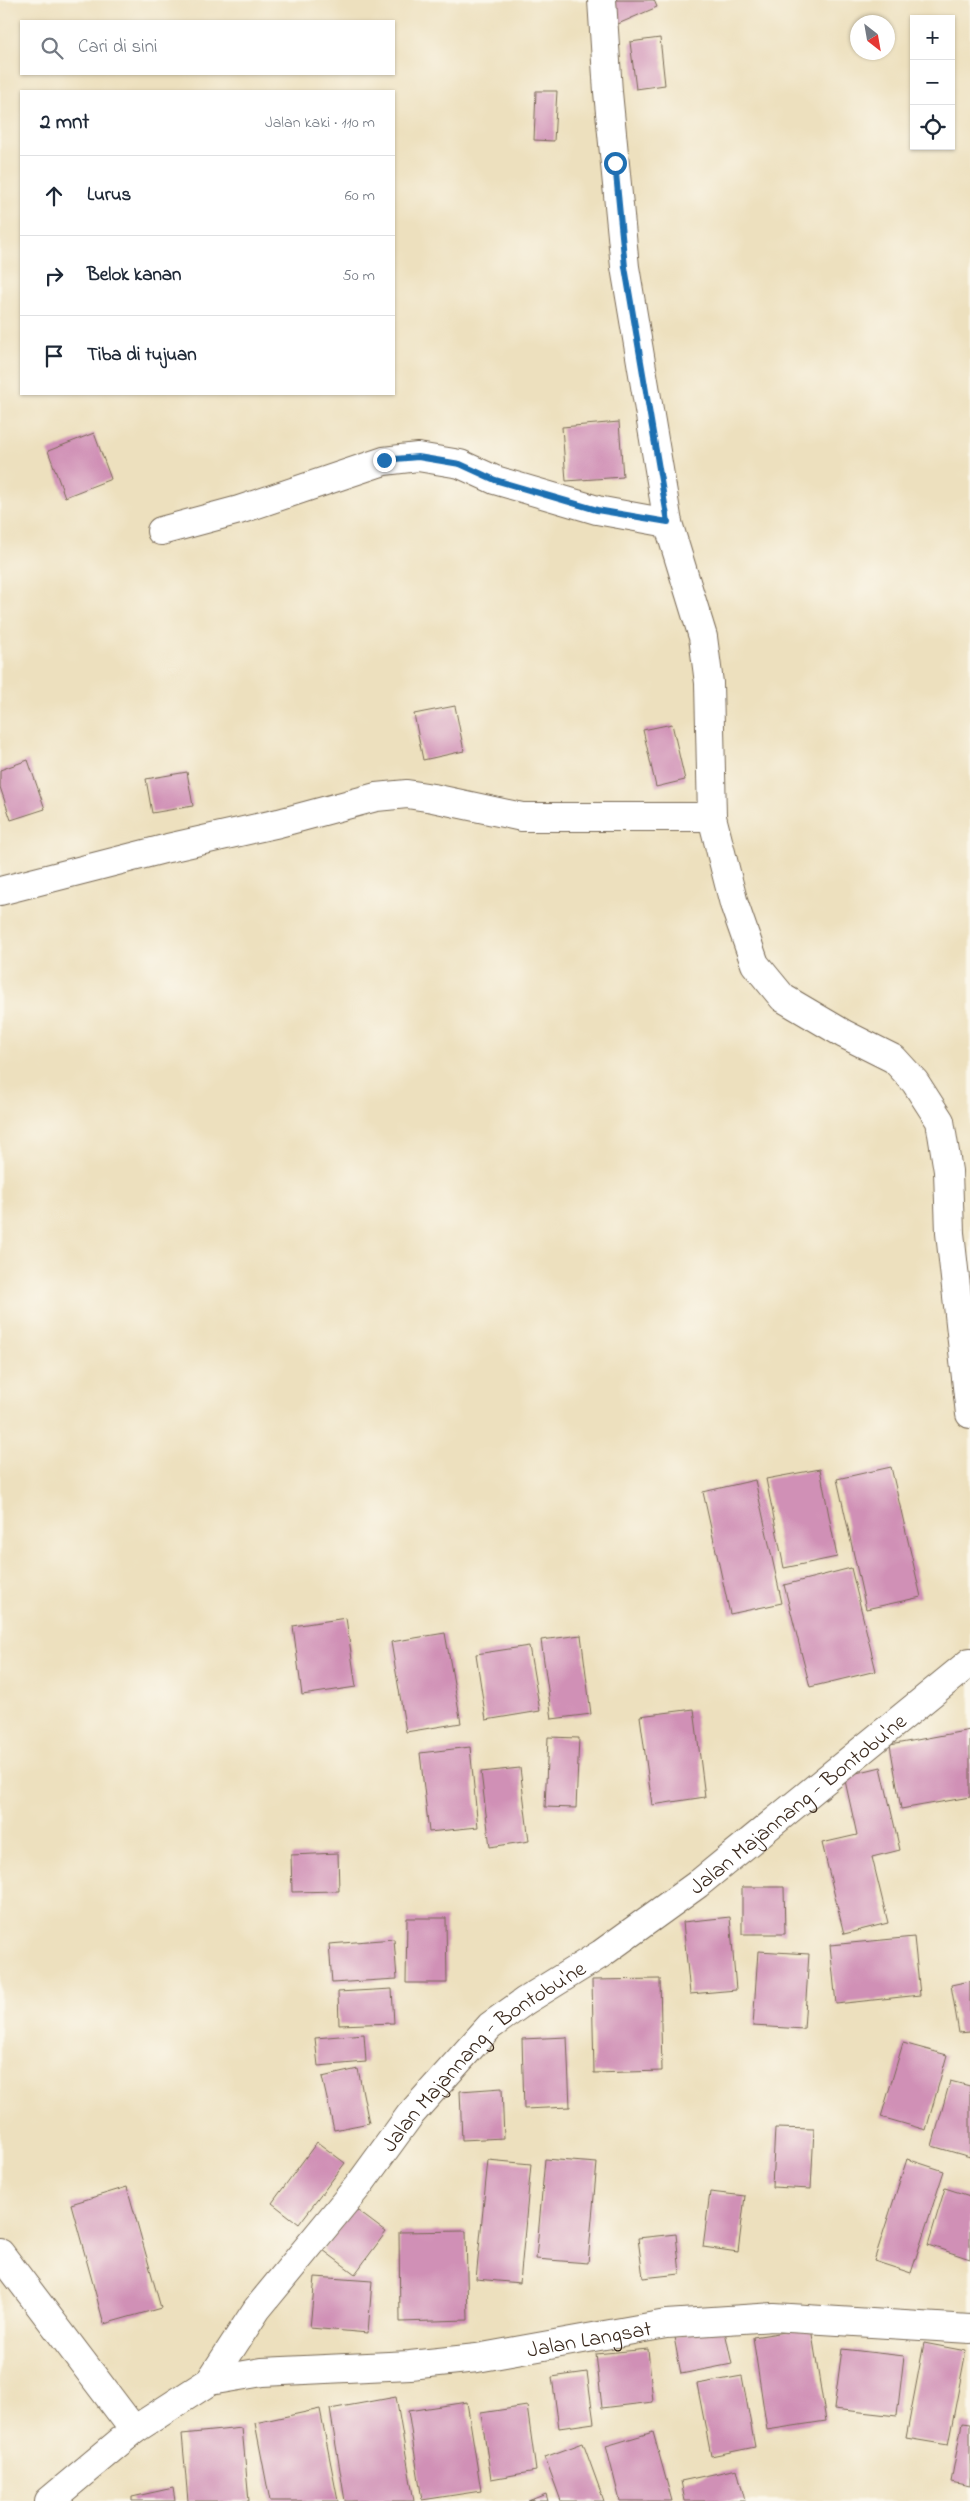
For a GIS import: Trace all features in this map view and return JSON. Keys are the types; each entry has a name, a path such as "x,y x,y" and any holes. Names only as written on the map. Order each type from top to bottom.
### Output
{"street":[{"path":"602,0 608,92 625,267 668,522 694,602 706,657 712,817 734,904 756,964 783,998 844,1034 894,1059 916,1082 940,1121 948,1171 950,1233 970,1414"},
{"path":"162,531 239,510 384,460 418,457 460,464 495,480 597,510 668,522"},
{"path":"0,891 168,848 279,824 376,797 407,794 522,817 712,817"},
{"name":"Jalan Majannang - Bontobu'ne","path":"49,2501 134,2430 210,2381 257,2309 359,2184 410,2115 490,2026 525,2001 601,1954 698,1884 970,1662"},
{"path":"0,2253 134,2430"},
{"name":"Jalan Langsat","path":"210,2381 262,2372 410,2365 477,2358 666,2324 773,2317 970,2329"}],"building":[{"path":"609,0 654,0 657,7 618,24"},
{"path":"660,38 665,85 636,89 630,42"},
{"path":"536,91 557,91 554,141 534,140"},
{"path":"619,422 623,477 566,481 562,427"},
{"path":"94,433 111,479 65,497 48,451"},
{"path":"455,706 464,751 423,760 414,714"},
{"path":"672,724 685,780 656,787 643,730"},
{"path":"28,760 45,809 11,820 0,787 0,770"},
{"path":"187,772 193,806 152,813 146,779"},
{"path":"891,1467 921,1597 866,1609 837,1479"},
{"path":"820,1469 837,1557 784,1568 766,1479"},
{"path":"755,1480 782,1603 730,1614 703,1492"},
{"path":"851,1568 876,1671 810,1687 784,1585"},
{"path":"346,1618 356,1687 302,1695 293,1626"},
{"path":"445,1633 461,1723 406,1732 391,1642"},
{"path":"581,1635 591,1714 552,1719 541,1640"},
{"path":"529,1646 540,1711 486,1720 476,1654"},
{"path":"694,1709 705,1797 652,1805 640,1716"},
{"path":"970,1730 970,1797 901,1809 890,1745"},
{"path":"548,1737 579,1738 576,1808 545,1807"},
{"path":"470,1747 478,1827 429,1832 420,1753"},
{"path":"881,1767 900,1850 872,1857 888,1923 844,1934 822,1843 857,1835 844,1776"},
{"path":"520,1768 529,1841 490,1847 481,1772"},
{"path":"338,1853 339,1891 292,1892 291,1855"},
{"path":"742,1887 784,1887 785,1934 742,1934"},
{"path":"730,1917 736,1990 690,1994 683,1922"},
{"path":"407,1918 446,1918 447,1983 406,1983"},
{"path":"914,1937 920,1995 836,2004 830,1945"},
{"path":"394,1939 397,1979 332,1983 329,1944"},
{"path":"758,1951 809,1954 804,2029 753,2026"},
{"path":"660,1979 662,2071 594,2073 592,1980"},
{"path":"970,1981 970,2032 959,2033 951,1985"},
{"path":"392,1989 394,2023 339,2025 338,1992"},
{"path":"364,2034 366,2062 318,2066 315,2038"},
{"path":"567,2037 570,2107 524,2109 522,2039"},
{"path":"903,2043 947,2055 926,2130 881,2117"},
{"path":"358,2069 369,2123 334,2130 322,2077"},
{"path":"950,2081 970,2086 970,2157 932,2146"},
{"path":"502,2088 504,2138 462,2140 460,2091"},
{"path":"775,2128 814,2129 811,2189 772,2187"},
{"path":"317,2142 345,2163 299,2224 272,2203"},
{"path":"545,2159 597,2163 588,2263 536,2259"},
{"path":"907,2159 944,2171 911,2273 874,2261"},
{"path":"488,2160 531,2164 520,2283 476,2279"},
{"path":"127,2187 161,2308 104,2324 71,2204"},
{"path":"945,2188 970,2196 970,2259 928,2245"},
{"path":"710,2192 745,2196 738,2252 703,2247"},
{"path":"354,2208 386,2232 355,2274 323,2250"},
{"path":"466,2231 468,2320 400,2322 399,2232"},
{"path":"676,2234 680,2274 643,2278 638,2238"},
{"path":"315,2277 372,2281 368,2333 310,2328"},
{"path":"724,2327 732,2364 681,2374 674,2337"},
{"path":"811,2328 826,2421 767,2430 753,2337"},
{"path":"924,2343 966,2351 948,2445 906,2438"},
{"path":"648,2349 653,2402 602,2408 596,2354"},
{"path":"842,2349 904,2356 897,2416 834,2409"},
{"path":"587,2372 594,2423 559,2428 552,2377"},
{"path":"742,2376 755,2447 711,2456 697,2384"},
{"path":"396,2397 414,2501 345,2501 330,2409"},
{"path":"467,2402 481,2491 422,2500 408,2411"},
{"path":"527,2406 536,2471 491,2479 481,2413"},
{"path":"320,2409 338,2501 270,2501 255,2423"},
{"path":"962,2423 970,2424 970,2486 951,2482"},
{"path":"242,2428 249,2501 188,2501 182,2434"},
{"path":"653,2432 672,2501 620,2501 606,2446"},
{"path":"583,2443 604,2501 561,2501 545,2457"},
{"path":"737,2469 745,2501 685,2501 681,2481"},
{"path":"173,2488 175,2501 132,2501 132,2497"},
{"path":"546,2494 548,2501 528,2501"}],"route":[{"path":"384,460 418,457 460,464 495,480 597,510 668,522 625,267 615,163"}]}
